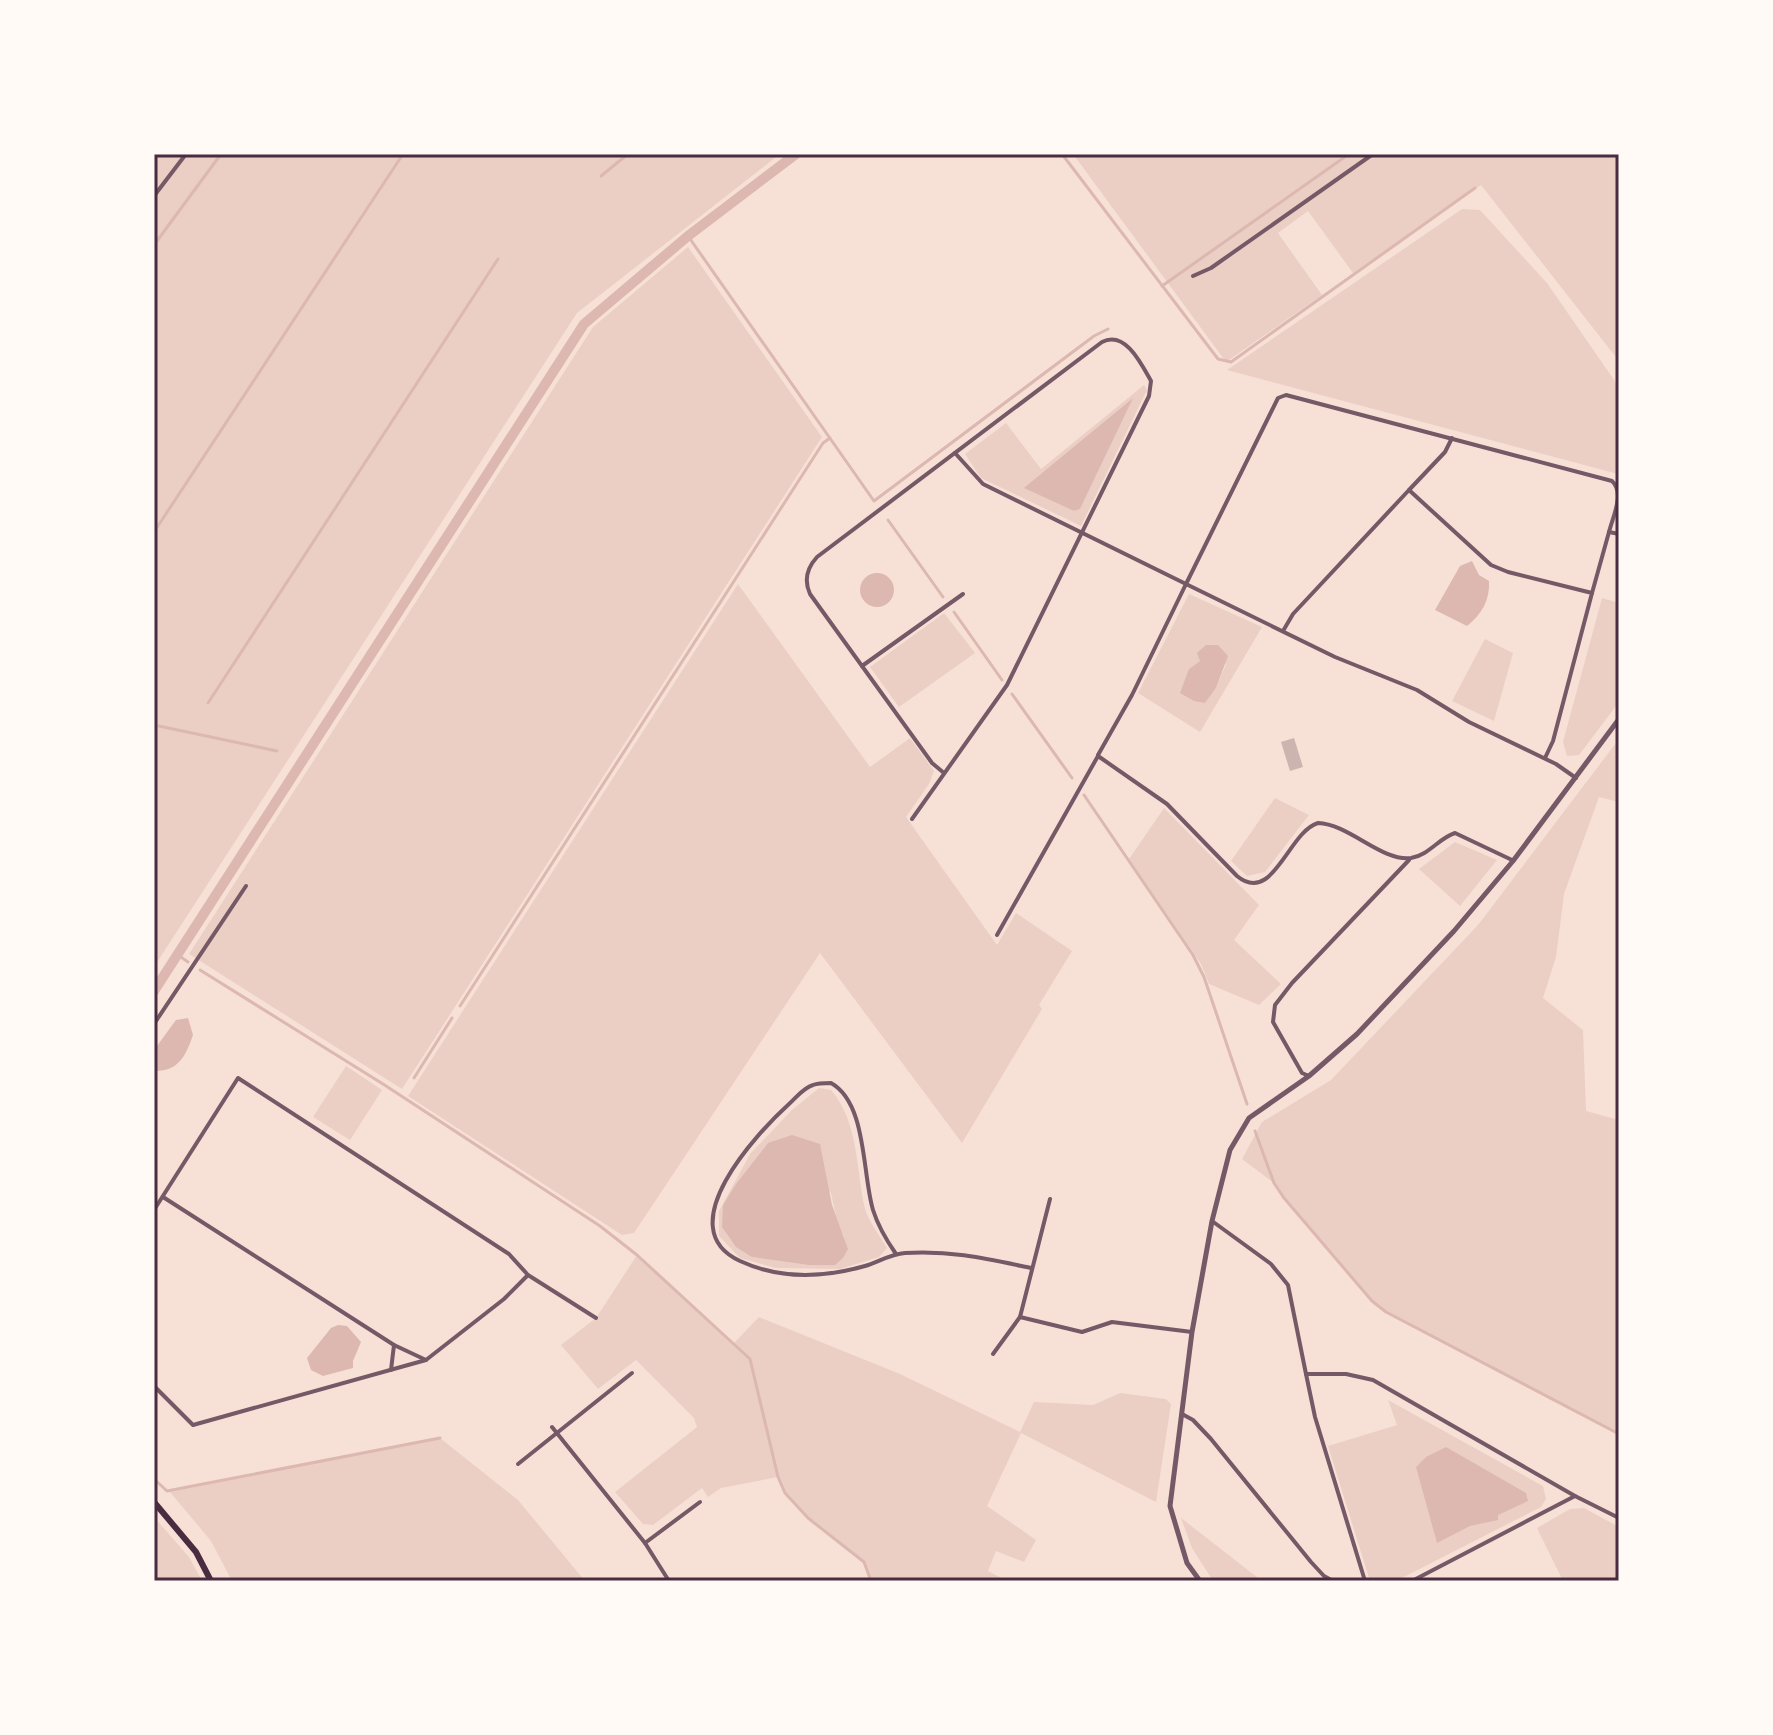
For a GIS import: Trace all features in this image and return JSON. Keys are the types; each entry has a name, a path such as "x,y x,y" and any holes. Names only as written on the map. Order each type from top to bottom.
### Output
{"main road":[{"path":"154,1502 196,1552 211,1581"}],"street":[{"path":"154,196 186,154"},
{"path":"1193,276 1211,268 1373,154"},
{"path":"912,819 1007,685 1152,385 1122,340 1113,338 1102,342 817,557 808,569 810,594 932,763 944,773"},
{"path":"997,935 1132,695 1278,398 1292,396 1612,481 1617,485 1619,492 1609,532 1553,741 1544,759"},
{"path":"1283,631 1293,614 1445,452 1452,438"},
{"path":"955,453 983,484 1353,665 1417,690 1469,722 1576,778"},
{"path":"1409,490 1491,565 1592,593"},
{"path":"1609,532 1619,534"},
{"path":"862,666 963,594"},
{"path":"1200,1581 1187,1563 1170,1506 1192,1332 1212,1221 1230,1150 1249,1118 1309,1076 1357,1034 1454,931 1513,861 1619,719"},
{"path":"1098,756 1161,799 1248,884 1268,878 1304,831 1318,823 1333,826 1396,856 1411,858 1420,855 1455,833 1513,861"},
{"path":"1309,1076 1302,1073 1273,1022 1275,1005 1292,983 1411,858"},
{"path":"154,1024 246,886"},
{"path":"154,1210 238,1078 509,1254 528,1275 596,1318"},
{"path":"896,1254 874,1212 857,1122 845,1093 831,1083 810,1086 761,1130 741,1155 717,1201 713,1217 717,1239 726,1252 739,1261 797,1276 833,1273 896,1254 947,1251 1031,1268"},
{"path":"163,1197 394,1345 426,1360"},
{"path":"993,1354 1020,1317 1050,1199"},
{"path":"1212,1221 1271,1264 1288,1285 1315,1417 1365,1581"},
{"path":"154,1386 193,1425 426,1360 504,1299 528,1275"},
{"path":"1020,1317 1082,1332 1112,1322 1192,1332"},
{"path":"391,1370 394,1345"},
{"path":"518,1464 632,1373"},
{"path":"1306,1374 1346,1374 1373,1380 1619,1518"},
{"path":"1182,1414 1193,1420 1211,1439 1311,1562 1333,1581"},
{"path":"552,1427 645,1543 669,1581"},
{"path":"1412,1581 1575,1496"},
{"path":"645,1543 700,1502"}],"shaded area":[{"path":"154,154 780,154 577,313 154,967"},
{"path":"1073,154 1619,154 1619,361 1481,185 1353,273 1308,211 1278,233 1322,295 1226,362"},
{"path":"1462,209 1480,210 1547,283 1619,387 1618,474 1227,370"},
{"path":"688,247 822,437 402,1089 189,954 593,327"},
{"path":"1144,385 1147,390 1081,526 981,478 965,454 1006,423 1041,469","holes":["1132,399 1080,509 1074,511 1025,488"]},
{"path":"1133,398 1080,509 1074,511 1024,488"},
{"path":"1472,561 1479,575 1489,581 1489,588 1484,606 1467,626 1435,610 1460,566"},
{"path":"877,573 889,578 894,590 889,602 877,607 865,602 860,590 865,578"},
{"path":"738,584 870,767 910,738 934,771 929,784 906,817 997,945 1016,913 1072,951 1039,1005 1042,1009 962,1143 820,953 634,1233 622,1235 408,1096"},
{"path":"1189,594 1262,627 1200,732 1138,693","holes":["1200,661 1226,664 1216,688 1205,703 1189,669"]},
{"path":"1602,598 1619,603 1619,702 1579,755 1567,756 1563,742"},
{"path":"944,613 975,653 899,707 870,667"},
{"path":"1485,639 1513,653 1494,721 1452,701"},
{"path":"1206,645 1218,645 1228,656 1216,688 1205,703 1180,693 1189,669 1200,661 1197,653"},
{"path":"1619,739 1619,802 1599,797 1564,894 1556,957 1543,998 1583,1030 1586,1111 1619,1120 1619,1434 1386,1312 1372,1301 1274,1183 1242,1159 1262,1122 1331,1080 1478,925"},
{"path":"1275,798 1309,815 1265,872 1247,876 1231,861"},
{"path":"1164,808 1259,905 1234,940 1281,984 1259,1005 1209,984 1201,964 1129,859"},
{"path":"1455,842 1497,860 1460,906 1419,869"},
{"path":"188,1018 193,1035 184,1055 176,1065 155,1071 154,1050 176,1020"},
{"path":"346,1066 382,1090 350,1140 313,1117"},
{"path":"819,1088 831,1090 840,1103 852,1131 865,1209 887,1248 879,1257 840,1269 775,1268 740,1258 719,1236 719,1211 750,1154 792,1110","holes":["768,1143 831,1193 838,1226 844,1236 835,1265 808,1265 752,1257 723,1205"]},
{"path":"792,1135 820,1144 832,1205 848,1249 835,1265 808,1265 752,1257 736,1247 722,1227 723,1205 736,1184 768,1143"},
{"path":"637,1255 733,1344 759,1317 900,1374 1020,1432 1034,1402 1093,1405 1120,1393 1166,1399 1171,1404 1156,1502 1021,1433 987,1506 1036,1540 1024,1562 996,1551 988,1571 1007,1581 871,1581 864,1562 808,1518 785,1493 778,1477 721,1488 708,1497 702,1488 653,1525 643,1524 615,1492 697,1427 694,1418 636,1360 598,1389 561,1345 596,1318"},
{"path":"347,1326 361,1342 353,1368 323,1376 311,1370 307,1358 331,1328"},
{"path":"1388,1400 1543,1486 1546,1499 1541,1507 1396,1581 1370,1581 1328,1446 1397,1425"},
{"path":"440,1438 518,1500 585,1581 232,1581 211,1541 170,1492"},
{"path":"1446,1447 1526,1493 1528,1501 1498,1515 1498,1520 1470,1526 1437,1543 1416,1467 1426,1457"},
{"path":"1584,1508 1619,1527 1619,1581 1563,1581 1537,1528 1570,1509"},
{"path":"154,1517 189,1557 202,1581 154,1581"},
{"path":"1181,1518 1262,1581 1213,1581 1192,1548"}],"building":[{"path":"1294,738 1303,767 1290,771 1281,742"}],"waterway":[{"path":"154,245 221,154"},
{"path":"154,532 403,154"},
{"path":"601,176 628,154"},
{"path":"154,991 584,324 688,236 796,154"},
{"path":"1062,154 1218,359 1231,362 1475,188"},
{"path":"1162,286 1349,154"},
{"path":"688,236 874,501 1094,336 1108,329"},
{"path":"208,703 498,259"},
{"path":"460,1006 823,443 830,438"},
{"path":"888,520 943,597"},
{"path":"954,612 1002,680"},
{"path":"1012,694 1072,778"},
{"path":"154,725 277,751"},
{"path":"1084,795 1193,955 1204,977 1247,1104"},
{"path":"178,955 188,962"},
{"path":"200,970 383,1084 600,1226 637,1255 750,1359 778,1477 785,1493 808,1518 864,1562 871,1581"},
{"path":"414,1078 452,1018"},
{"path":"1255,1131 1274,1183 1284,1198 1372,1301 1386,1312 1619,1434"},
{"path":"154,1479 167,1491 440,1438"},
{"path":"1611,1581 1619,1577"}]}
